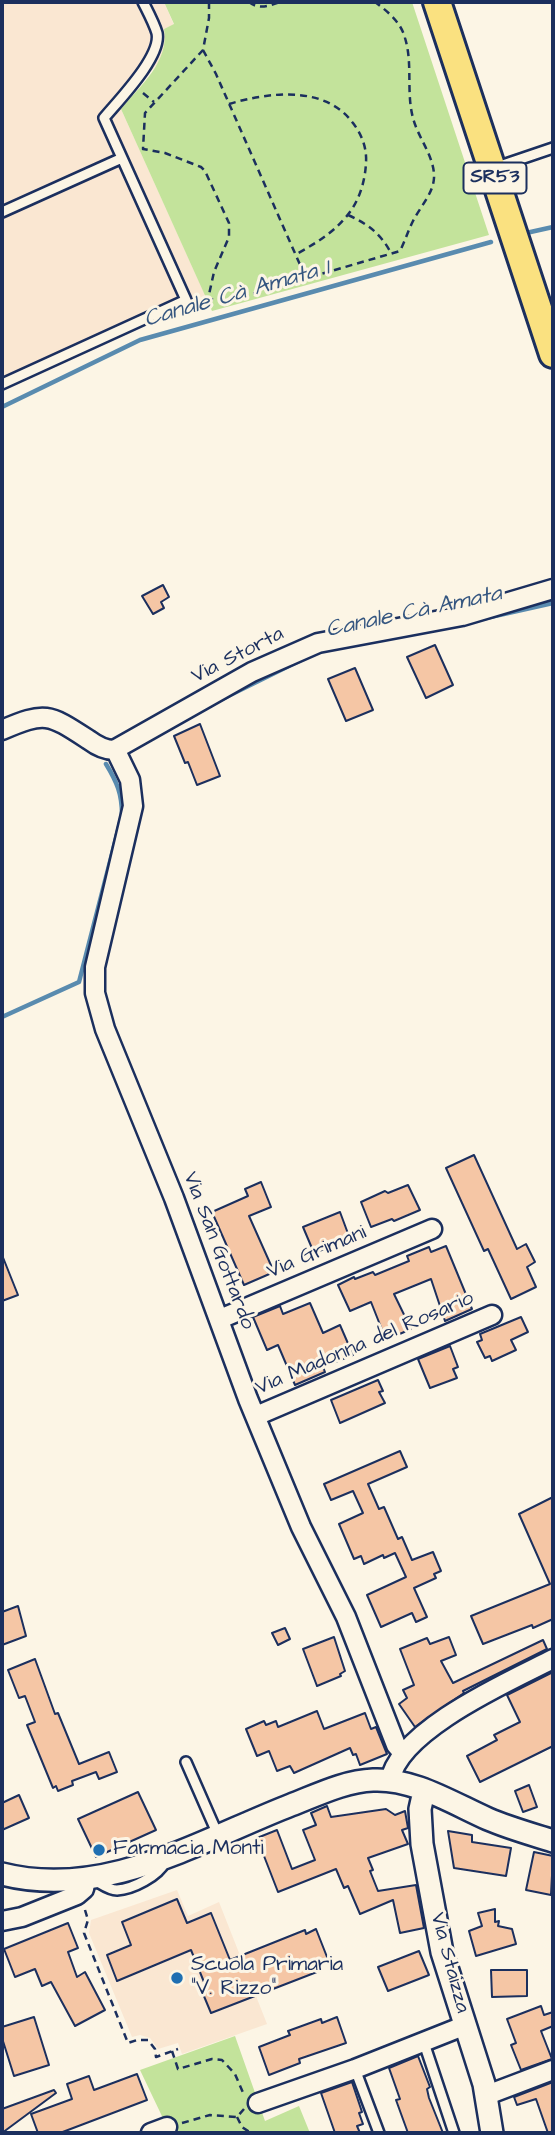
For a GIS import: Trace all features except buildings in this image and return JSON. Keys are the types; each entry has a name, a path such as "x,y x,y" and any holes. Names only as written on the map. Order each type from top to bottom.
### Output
{"main road":[{"name":"SR53","path":"437,2 553,354"}],"street":[{"name":"Via Storta","path":"116,749 252,672 318,643 462,616 553,589"},
{"path":"2,730 30,719 48,717 104,749 116,749"},
{"name":"Via San Gottardo","path":"116,749 130,780 133,806 97,958 94,985 97,1001 109,1041 174,1198 256,1416 302,1527 346,1618 396,1745 403,1753"},
{"name":"Via Grimani","path":"220,1319 432,1229"},
{"name":"Via Madonna del Rosario","path":"256,1416 492,1315"},
{"path":"390,1780 392,1770 403,1753 421,1736 464,1706 553,1659"},
{"path":"2,1921 22,1917 85,1884 168,1856 341,1786 365,1781 390,1780 424,1791 508,1827 553,1841"},
{"name":"Via Staizza","path":"424,1791 420,1809 422,1844 442,1952 487,2095 492,2133"},
{"path":"2,1874 85,1884"},
{"path":"253,2105 466,2025"},
{"path":"487,2095 553,2070"}],"lane":[{"path":"2,384 186,300 104,118 147,64 155,49 158,35 143,2"},
{"path":"492,169 553,148"},
{"path":"2,212 122,159"},
{"path":"186,1762 218,1835"},
{"path":"423,2040 454,2133"},
{"path":"355,2068 379,2133"}],"path":[{"path":"209,2 203,50 145,113 142,133 143,149 165,153 193,163 205,171 229,223 229,237 214,272 208,299 223,300 242,297 400,251 432,188 434,177 411,110 405,38 394,19 375,2"},
{"path":"249,2 263,7 280,2"},
{"path":"203,50 306,278"},
{"path":"229,104 255,96 292,94 312,98 334,106 346,114 364,143 365,183 348,215 330,234 295,255"},
{"path":"348,215 370,227 386,242 391,253"},
{"path":"85,1884 88,1920 84,1933 128,2043 148,2040 155,2049 156,2057 178,2049"},
{"path":"159,2130 170,2122 181,2123 210,2115 237,2117 253,2105 235,2074 222,2060 212,2059 178,2069 172,2051"},
{"path":"237,2117 242,2127 251,2133"},
{"path":"279,2133 300,2133"}],"shaded area":[{"path":"2,2 164,2 174,25 164,29 164,53 121,109 206,297 2,387"},
{"name":"Scuola Primaria \"V. Rizzo\"","path":"177,1890 188,1916 219,1902 267,2024 182,2054 178,2043 158,2049 150,2038 140,2035 132,2037 89,1933 91,1920"}],"green space":[{"path":"164,2 412,2 489,235 212,311 121,109 152,72 162,52 164,29 174,24"},
{"path":"235,2036 265,2121 299,2106 310,2133 170,2133 140,2070"}],"waterway":[{"name":"Canale Cà Amata 1","path":"526,233 553,227"},
{"name":"Canale Cà Amata 1","path":"2,407 140,340 491,242"},
{"name":"Canale Cà Amata","path":"486,618 553,603"},
{"name":"Canale Cà Amata","path":"218,701 301,660"},
{"name":"Canale Cà Amata","path":"2,1017 79,982 122,815 118,788 106,764"}],"place":[{"name":"Farmacia Monti","path":"99,1850"},
{"name":"Scuola Primaria \"V. Rizzo\"","path":"177,1978"}]}
